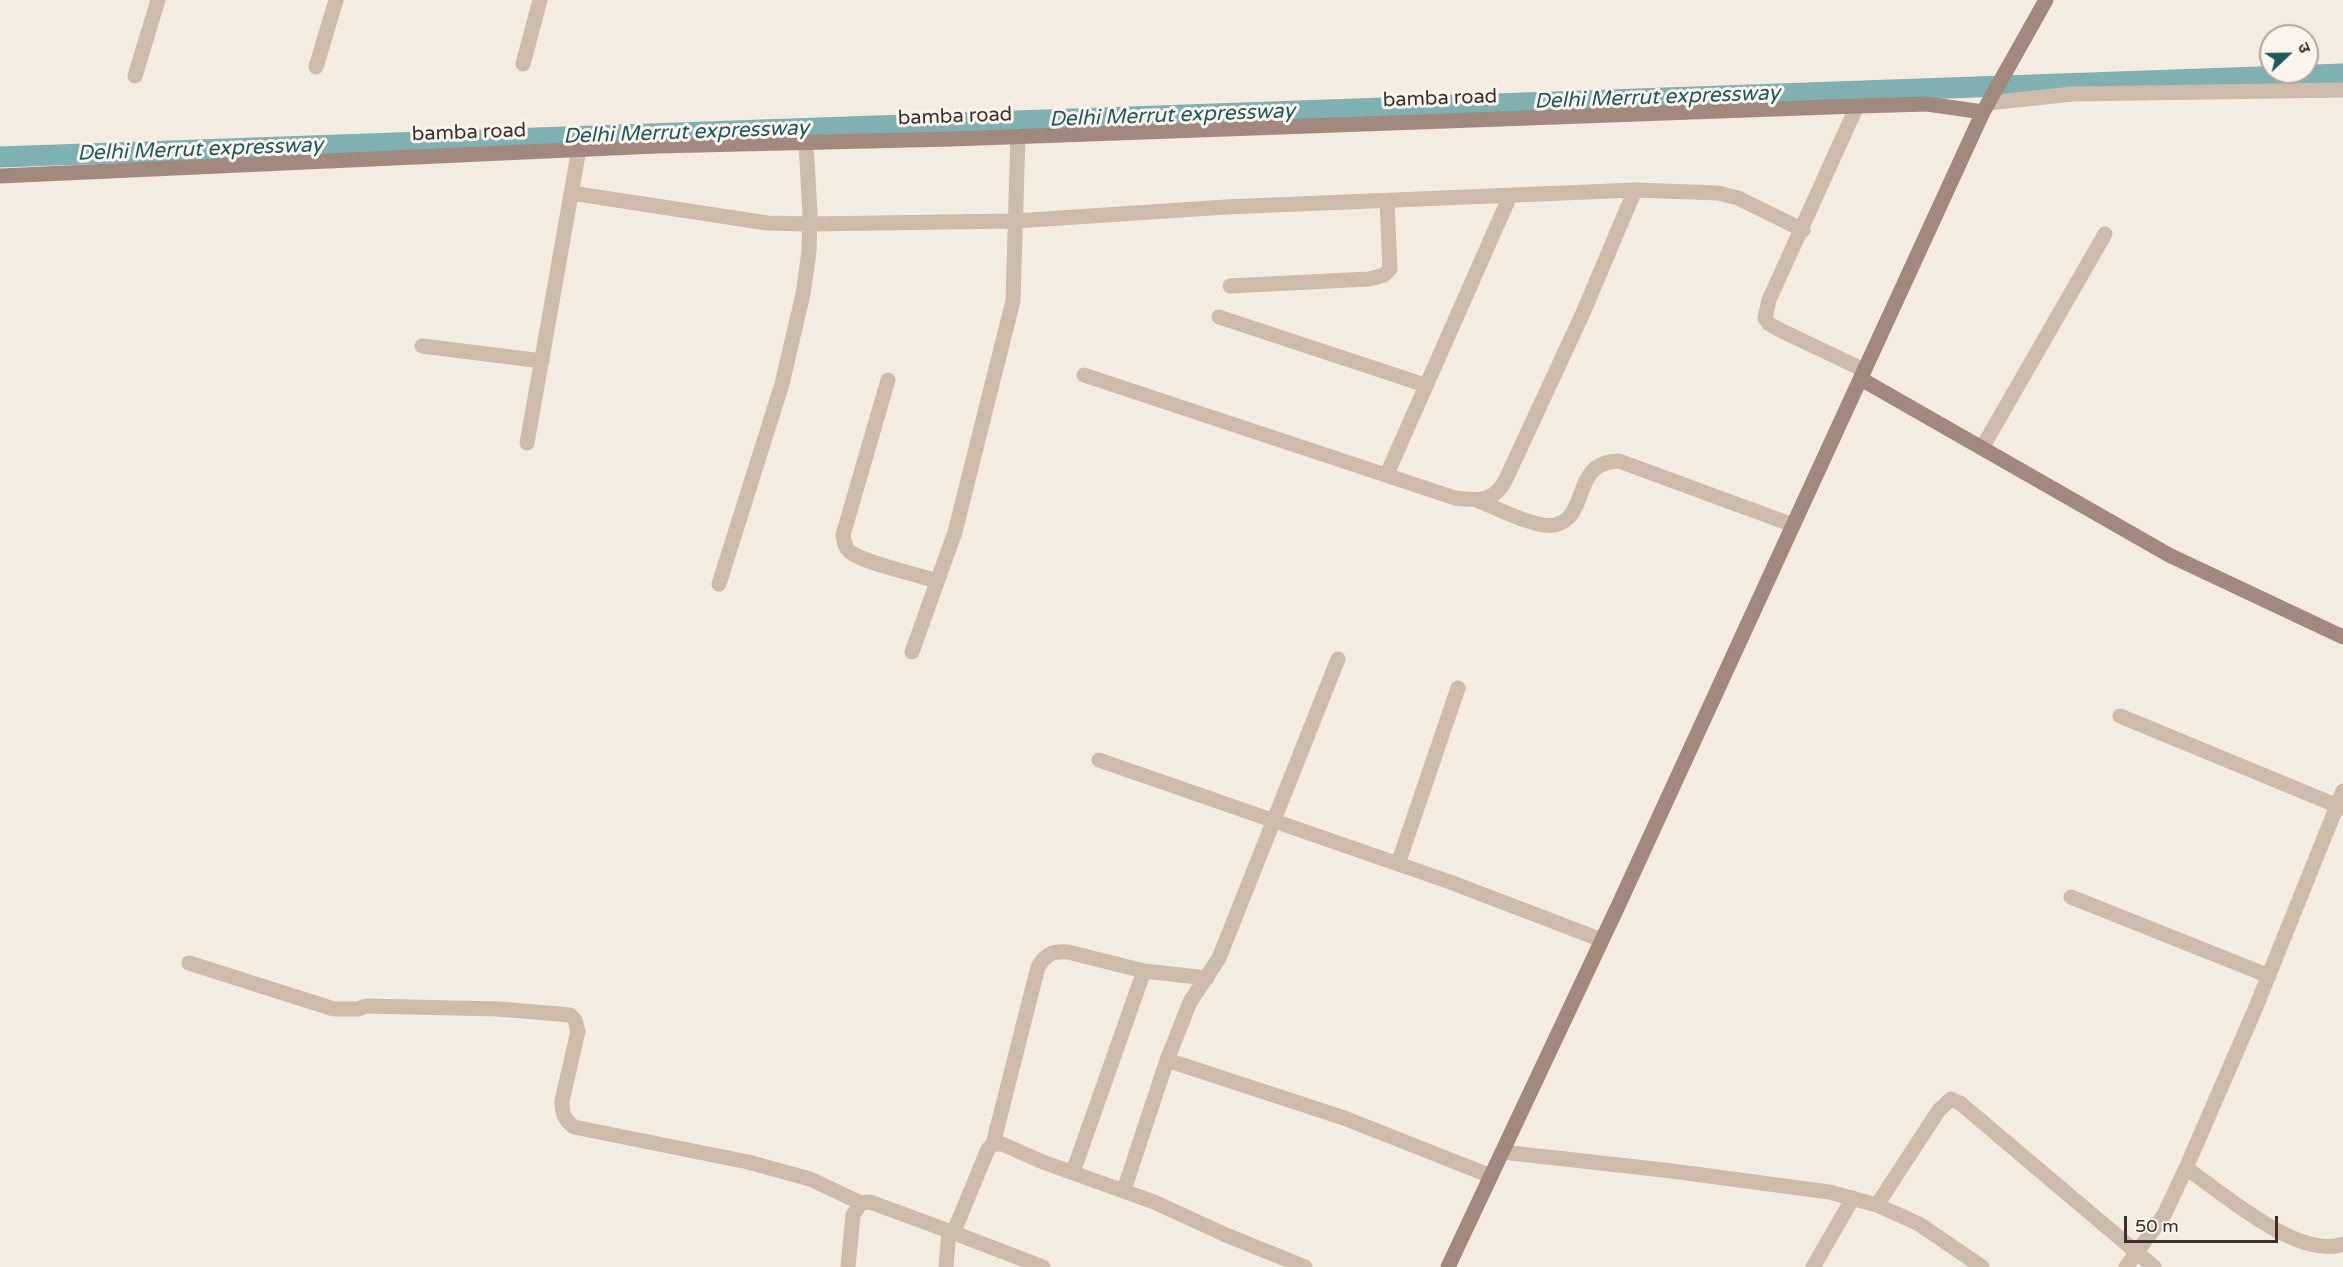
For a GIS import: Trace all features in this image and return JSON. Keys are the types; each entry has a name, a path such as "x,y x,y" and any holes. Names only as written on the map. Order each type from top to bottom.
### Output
{"street":[{"path":"135,76 158,0"},
{"path":"316,67 336,0"},
{"path":"523,64 540,0"},
{"path":"1448,1267 1602,940 1987,104 2046,0"},
{"path":"1987,104 2072,94 2343,90"},
{"name":"bamba road","path":"0,176 579,149 1857,106 1987,104"},
{"path":"1857,106 1803,230 1769,300 1765,318 1769,324 1863,375 1982,448 2169,555 2343,638"},
{"path":"912,652 955,532 1013,301 1018,136"},
{"path":"719,584 782,384 803,294 809,224 806,142"},
{"path":"527,443 579,149"},
{"path":"571,194 767,223 809,224 1015,221 1226,207 1635,190 1718,193 1754,205 1803,230"},
{"path":"1479,501 1492,497 1500,490 1583,313 1635,190"},
{"path":"1387,474 1510,196"},
{"path":"1230,286 1370,279 1384,275 1390,269 1391,259 1387,201"},
{"path":"1982,448 2105,234"},
{"path":"1219,317 1425,385"},
{"path":"422,346 542,361"},
{"path":"1084,375 1455,498 1479,501 1535,523 1554,526 1565,520 1574,510 1594,466 1605,461 1619,461 1793,525"},
{"path":"888,380 843,536 844,544 850,552 862,557 937,581"},
{"path":"1124,1190 1167,1060 1190,1002 1219,958 1338,659"},
{"path":"1398,864 1458,688"},
{"path":"2120,716 2341,802 2186,1168 2164,1215 2126,1267"},
{"path":"1099,760 1398,864 1602,940"},
{"path":"2071,897 2269,976"},
{"path":"946,1267 949,1231 959,1223 988,1149 993,1144 1038,967 1045,956 1056,951 1068,952 1144,971 1207,978"},
{"path":"189,963 334,1009 358,1009 366,1006 499,1009 570,1015 576,1020 578,1030 562,1101 562,1112 565,1120 574,1127 748,1162 810,1179 861,1203 870,1202 1034,1266"},
{"path":"1073,1172 1144,971"},
{"path":"1167,1060 1344,1118 1491,1176"},
{"path":"1877,1205 1939,1110 1951,1100 1960,1103 2154,1267"},
{"path":"993,1144 1002,1144 1124,1190 1305,1267"},
{"path":"1502,1152 1830,1192 1877,1205 1919,1224 1982,1267"},
{"path":"2186,1168 2295,1241 2332,1248 2343,1244"},
{"path":"1813,1267 1853,1198"},
{"path":"848,1267 853,1215 861,1203"}],"waterway":[{"name":"Delhi Merrut expressway","path":"0,157 2343,74"}]}
